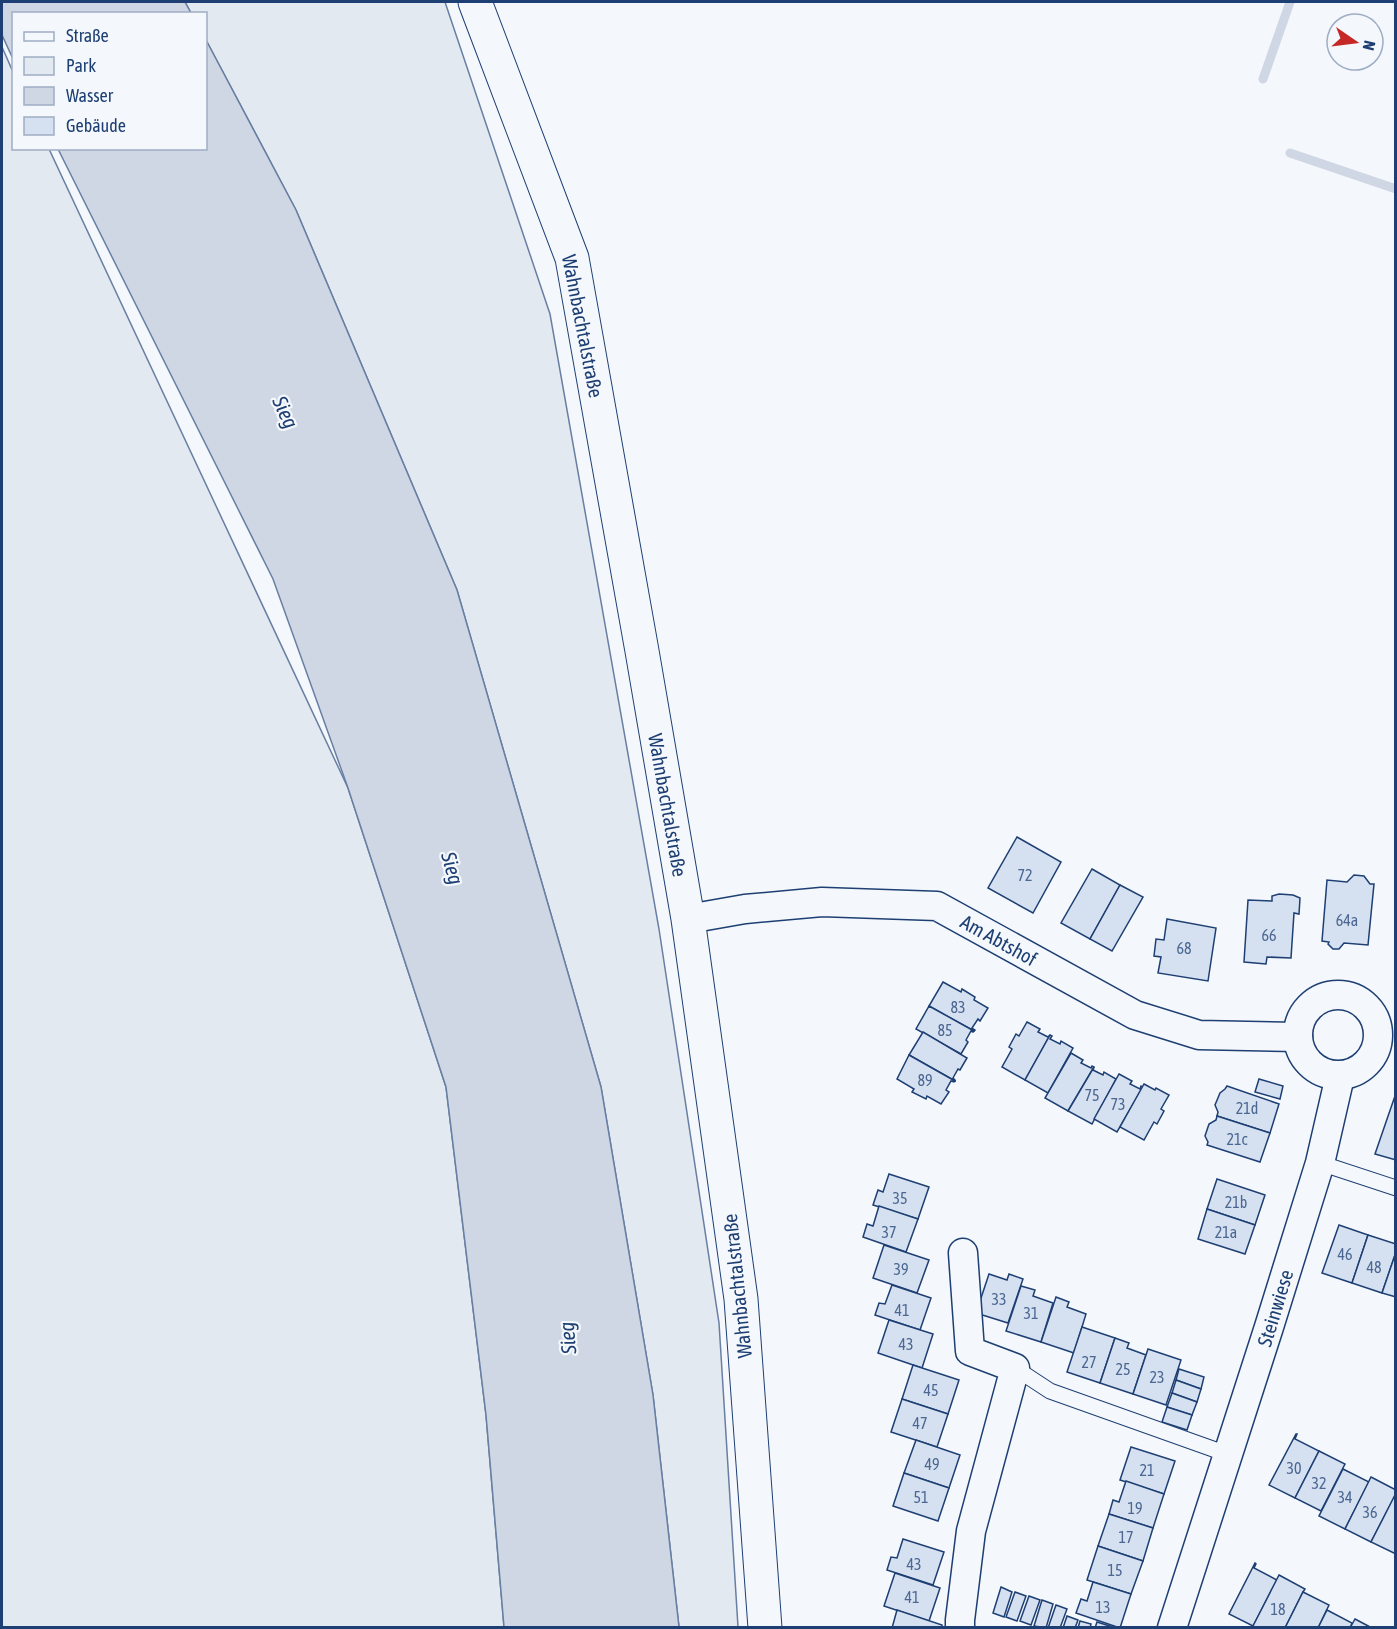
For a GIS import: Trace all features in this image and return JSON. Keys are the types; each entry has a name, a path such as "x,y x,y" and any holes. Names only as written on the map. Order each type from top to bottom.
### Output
{"main road":[{"name":"Wahnbachtalstraße","path":"475,2 572,258 688,919 741,1299 765,1628"}],"street":[{"name":"Am Abtshof","path":"688,919 745,909 822,902 937,906 1135,1015 1199,1035 1298,1037"},
{"path":"1337,995 1353,997 1386,1020 1374,1054 1366,1065 1354,1072 1333,1076 1320,1071 1309,1063 1301,1051 1298,1029 1303,1016 1311,1005 1323,998 1337,995"},
{"name":"Steinwiese","path":"1172,1628 1320,1163 1340,1076"},
{"path":"960,1628 971,1531 1015,1368 970,1351 963,1253"}],"lane":[{"path":"1320,1163 1395,1188"},
{"path":"1015,1368 1050,1391 1227,1454"}],"green space":[{"path":"185,2 445,2 550,314 659,929 719,1323 738,1627 679,1627 653,1395 601,1087 457,590 296,210 207,42 207,12 190,12"},
{"path":"2,47 12,70 12,150 49,150 348,788 446,1087 486,1415 504,1627 2,1627"}],"water":[{"path":"2,2 185,2 190,12 12,12 12,57 2,35"},
{"name":"Sieg","path":"207,42 296,210 457,590 601,1087 653,1395 679,1627 504,1627 486,1415 446,1087 348,788 273,579 58,150 207,150"}],"building":[{"path":"1017,837 1061,862 1033,913 988,888"},
{"path":"1092,869 1120,885 1090,939 1061,923"},
{"path":"1354,875 1364,876 1370,884 1374,884 1368,945 1344,943 1339,949 1333,949 1328,944 1329,942 1322,941 1327,880 1347,882"},
{"path":"1120,885 1143,897 1112,951 1090,939"},
{"path":"1279,894 1300,898 1299,914 1294,913 1291,958 1267,957 1266,964 1244,962 1248,900 1272,901 1272,896"},
{"path":"1167,919 1216,928 1208,981 1158,973 1161,957 1154,956 1156,939 1164,940"},
{"path":"943,982 961,992 962,989 975,997 974,1000 988,1008 980,1021 978,1019 972,1028 974,1031 929,1006"},
{"path":"929,1006 974,1031 971,1031 961,1054 916,1029"},
{"path":"1027,1022 1040,1029 1038,1032 1048,1037 1050,1035 1025,1080 1002,1067 1012,1049 1009,1047 1016,1034 1019,1036"},
{"path":"923,1032 967,1058 953,1078 955,1081 909,1055"},
{"path":"1050,1035 1052,1036 1050,1039 1060,1044 1061,1041 1073,1048 1048,1093 1025,1080"},
{"path":"1071,1053 1083,1060 1081,1063 1091,1068 1094,1067 1068,1111 1045,1098"},
{"path":"909,1055 955,1081 951,1081 946,1090 949,1092 941,1104 927,1096 926,1099 912,1092 914,1089 897,1079"},
{"path":"1094,1067 1093,1070 1103,1075 1104,1072 1116,1079 1092,1124 1068,1111"},
{"path":"1119,1074 1132,1081 1130,1084 1140,1089 1141,1086 1143,1087 1117,1132 1094,1119"},
{"path":"1259,1079 1283,1086 1280,1099 1255,1092"},
{"path":"1144,1084 1169,1095 1161,1109 1164,1111 1157,1124 1154,1122 1144,1140 1120,1127"},
{"path":"1227,1086 1279,1104 1270,1133 1217,1116 1215,1105 1220,1093"},
{"path":"1396,1093 1396,1160 1375,1154"},
{"path":"1217,1116 1270,1133 1260,1162 1207,1145 1205,1136 1209,1124 1216,1120"},
{"path":"889,1174 929,1187 918,1219 873,1205 878,1190 883,1192"},
{"path":"1217,1179 1265,1195 1255,1225 1207,1209"},
{"path":"879,1206 918,1219 906,1252 863,1237 867,1224 873,1226"},
{"path":"1207,1209 1255,1225 1245,1254 1198,1239"},
{"path":"1339,1225 1368,1235 1352,1283 1322,1273"},
{"path":"1368,1235 1396,1244 1396,1252 1382,1293 1352,1283"},
{"path":"884,1245 929,1260 917,1293 873,1278"},
{"path":"1396,1252 1396,1297 1382,1293"},
{"path":"989,1274 1007,1280 1009,1274 1023,1279 1008,1323 976,1313"},
{"path":"892,1285 931,1298 920,1330 875,1315 879,1303 885,1304"},
{"path":"1021,1286 1035,1290 1033,1296 1053,1303 1041,1342 1006,1331"},
{"path":"1056,1297 1069,1302 1067,1307 1086,1314 1074,1353 1041,1342"},
{"path":"889,1320 933,1334 922,1368 878,1353"},
{"path":"1082,1327 1115,1338 1100,1383 1067,1372"},
{"path":"1115,1338 1129,1343 1127,1348 1146,1355 1133,1394 1100,1383"},
{"path":"1148,1349 1181,1360 1166,1405 1133,1394"},
{"path":"913,1365 959,1380 948,1414 902,1399"},
{"path":"1179,1369 1204,1377 1201,1389 1176,1380"},
{"path":"1176,1380 1201,1389 1197,1402 1172,1393"},
{"path":"1172,1393 1197,1402 1192,1415 1167,1407"},
{"path":"902,1399 948,1414 937,1447 891,1432"},
{"path":"1167,1407 1192,1415 1187,1430 1162,1422"},
{"path":"1296,1434 1295,1439 1319,1451 1295,1498 1269,1485"},
{"path":"916,1440 960,1455 949,1488 904,1473"},
{"path":"1131,1447 1175,1461 1164,1494 1120,1480"},
{"path":"1319,1451 1345,1464 1321,1511 1295,1498"},
{"path":"1343,1469 1369,1482 1345,1529 1319,1516"},
{"path":"904,1473 949,1488 938,1521 893,1506"},
{"path":"1371,1477 1396,1490 1396,1494 1371,1542 1345,1529"},
{"path":"1126,1481 1164,1494 1153,1528 1109,1514 1113,1500 1119,1502"},
{"path":"1396,1495 1396,1554 1371,1542"},
{"path":"1109,1514 1153,1528 1143,1561 1098,1546"},
{"path":"903,1539 944,1552 933,1585 887,1570 891,1557 897,1558"},
{"path":"1098,1546 1143,1561 1131,1594 1087,1580"},
{"path":"1255,1563 1254,1568 1277,1580 1253,1626 1229,1614"},
{"path":"895,1573 940,1588 929,1621 884,1606"},
{"path":"1279,1575 1305,1589 1285,1628 1255,1628 1253,1626"},
{"path":"1093,1582 1131,1594 1120,1628 1076,1613 1081,1599 1087,1601"},
{"path":"1001,1587 1012,1592 1004,1617 993,1613"},
{"path":"1015,1592 1026,1596 1017,1621 1006,1617"},
{"path":"1303,1592 1329,1605 1318,1628 1285,1628"},
{"path":"1029,1596 1040,1600 1031,1625 1020,1621"},
{"path":"1042,1600 1053,1604 1046,1628 1034,1626"},
{"path":"1056,1605 1067,1609 1060,1628 1048,1628"},
{"path":"897,1610 942,1625 942,1628 892,1628"},
{"path":"1327,1610 1352,1623 1350,1628 1318,1628"},
{"path":"1067,1616 1078,1620 1075,1628 1063,1628"},
{"path":"1355,1619 1372,1628 1350,1628"},
{"path":"1080,1621 1091,1624 1090,1628 1078,1628"},
{"path":"1097,1622 1116,1628 1095,1628"}],"waterway":[{"path":"1263,79 1290,2"},
{"path":"1290,153 1396,189"}]}
